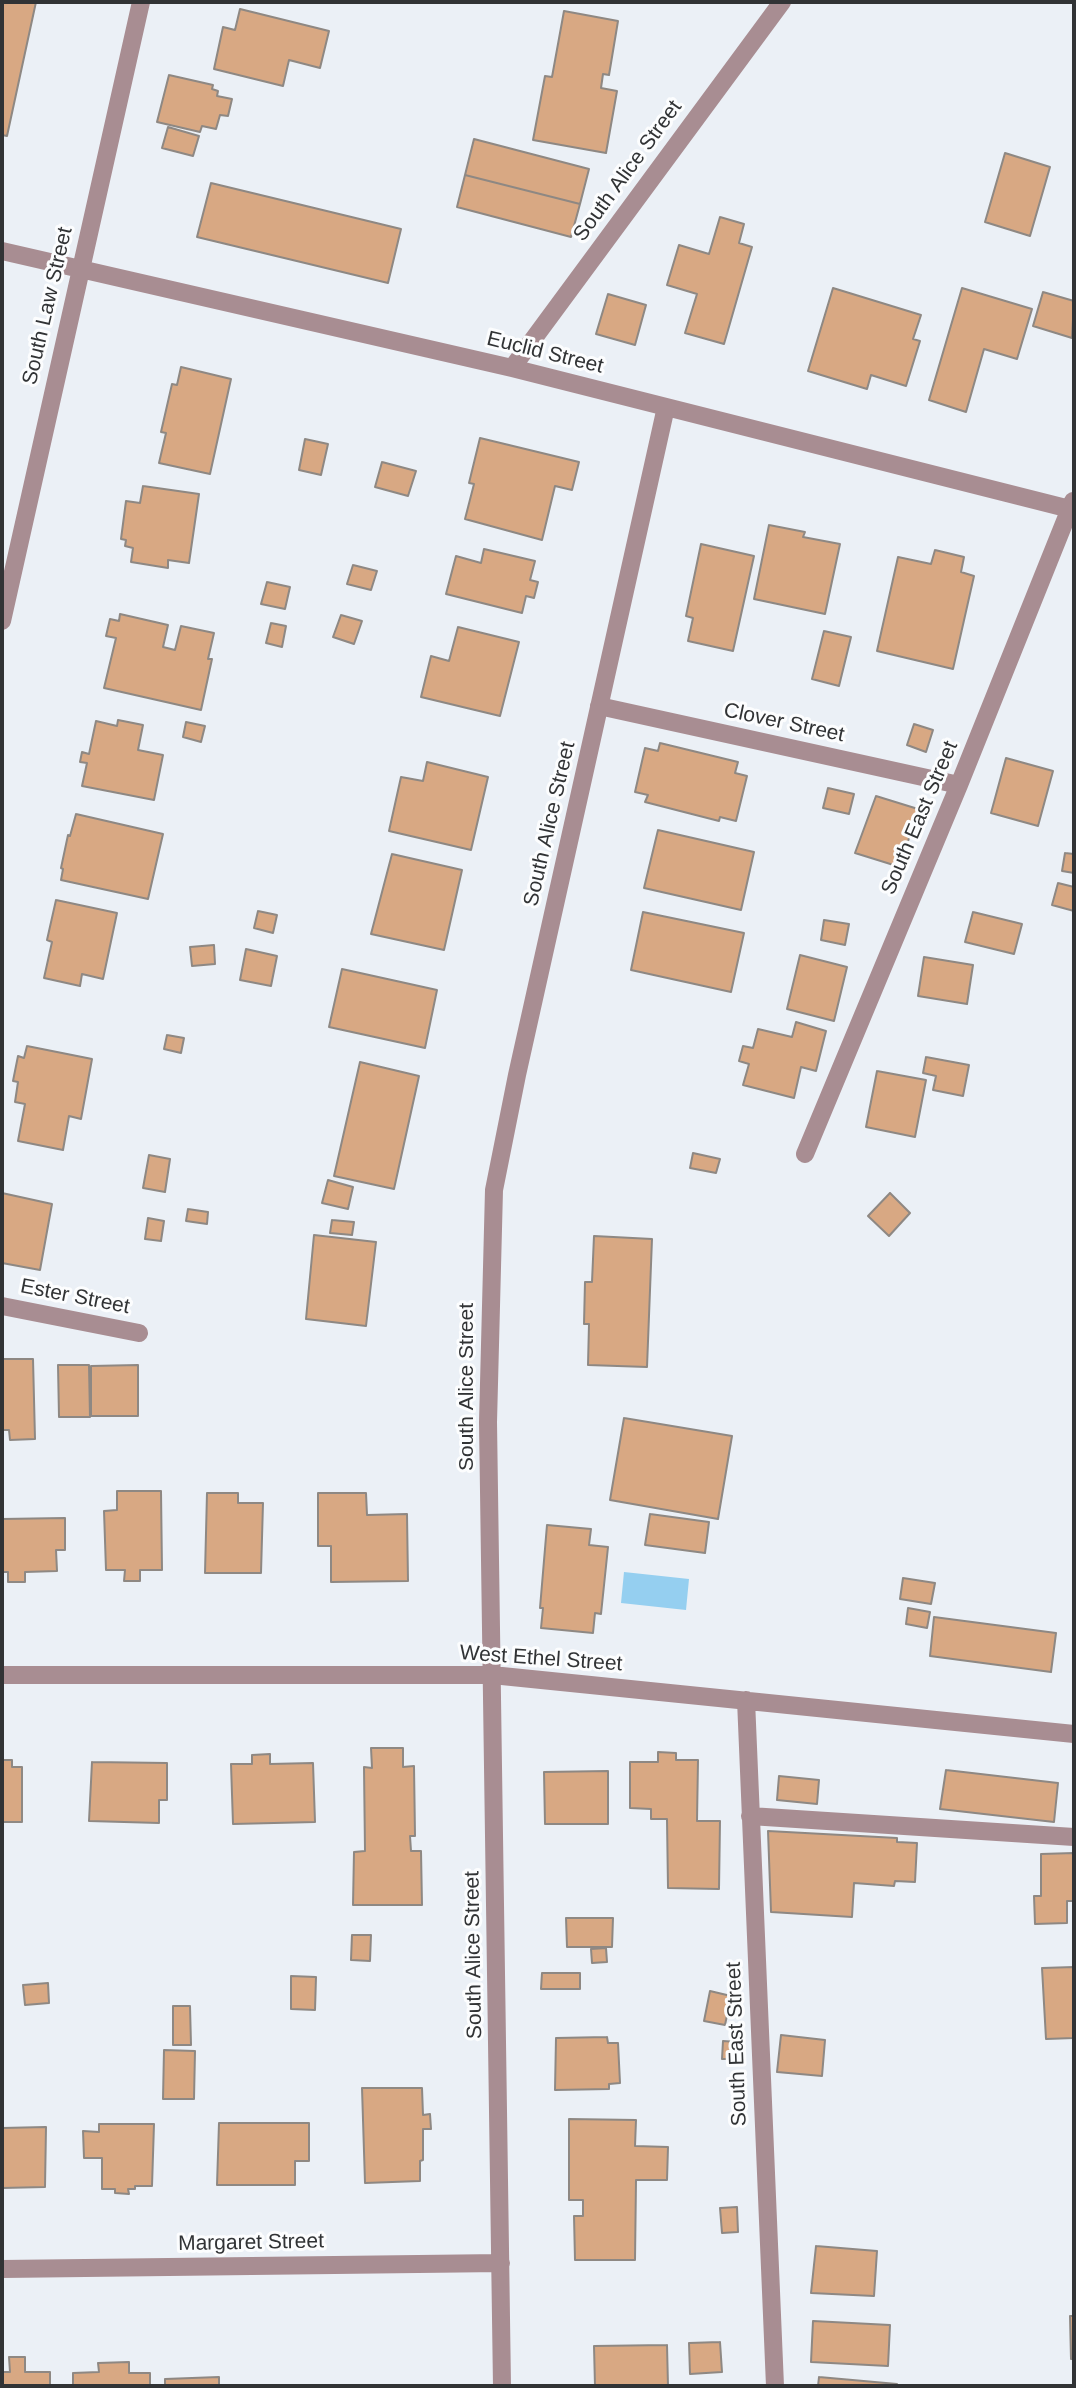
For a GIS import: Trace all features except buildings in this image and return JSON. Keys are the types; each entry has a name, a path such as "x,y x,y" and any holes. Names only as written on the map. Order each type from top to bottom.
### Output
{"street":[{"name":"South Law Street","path":"2,621 8,568 141,2"},
{"name":"South Alice Street","path":"512,368 782,2"},
{"name":"Euclid Street","path":"2,251 512,368 1073,506"},
{"name":"South Alice Street","path":"502,2386 488,1422 494,1190 666,407"},
{"name":"South East Street","path":"805,1154 1073,506"},
{"name":"Clover Street","path":"599,706 959,785"},
{"name":"Ester Street","path":"2,1306 139,1333"},
{"name":"West Ethel Street","path":"2,1675 492,1675 1074,1734"},
{"name":"South East Street","path":"746,1700 775,2386"},
{"path":"750,1816 1074,1837"},
{"name":"Margaret Street","path":"2,2269 501,2263"}],"water":[{"path":"624,1572 689,1579 686,1610 621,1603"}]}
